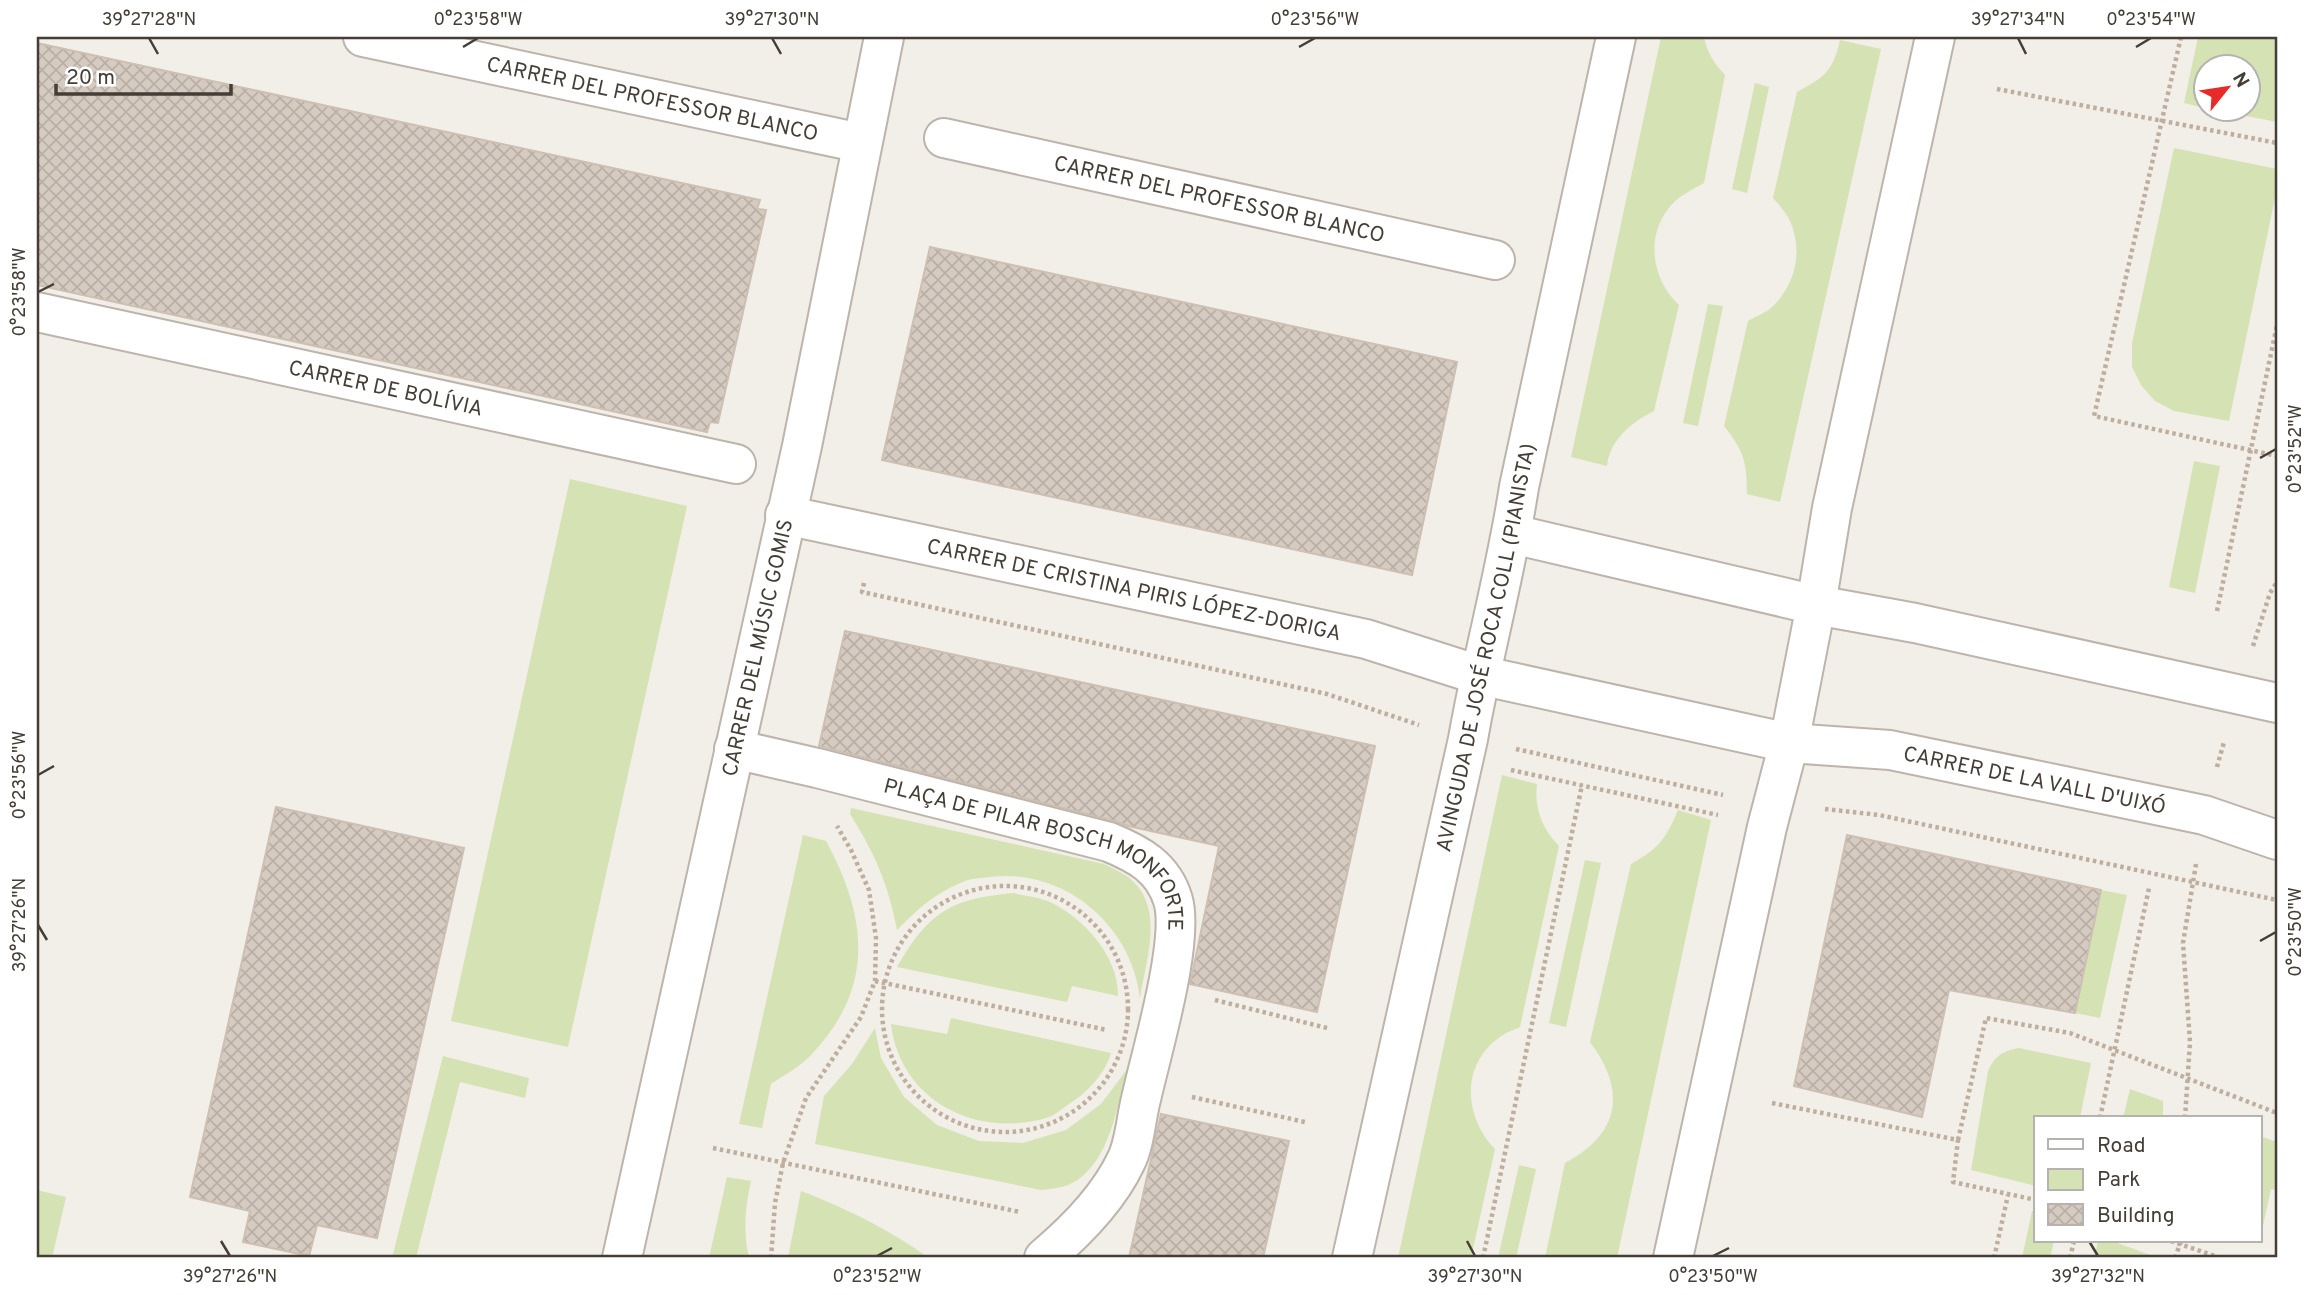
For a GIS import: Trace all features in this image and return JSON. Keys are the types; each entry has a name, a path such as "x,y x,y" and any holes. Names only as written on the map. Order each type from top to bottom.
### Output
{"street":[{"name":"CARRER DEL PROFESSOR BLANCO","path":"363,37 861,143"},
{"name":"CARRER DEL MÚSIC GOMIS","path":"622,1258 802,446 884,37"},
{"name":"AVINGUDA DE JOSÉ ROCA COLL (PIANISTA)","path":"1352,1258 1512,534 1519,487 1616,37"},
{"path":"1673,1258 1788,743 1835,495 1935,37"},
{"name":"CARRER DEL PROFESSOR BLANCO","path":"944,138 1495,260"},
{"name":"CARRER DE BOLÍVIA","path":"37,312 736,464"},
{"name":"CARRER DE CRISTINA PIRIS LÓPEZ-DORIGA","path":"785,515 1366,639 1479,675 1788,743"},
{"path":"1512,534 1816,605 1915,623 2277,703"},
{"name":"CARRER DE LA VALL D'UIXÓ","path":"1788,743 1890,751 2204,815 2277,840"},
{"name":"PLAÇA DE PILAR BOSCH MONFORTE","path":"734,749 1109,842 1142,856 1161,876 1173,900 1175,928 1166,988 1140,1038 1143,1086 1127,1160 1081,1224 1044,1258"}],"path":[{"path":"2180,37 2094,416 2277,456"},
{"path":"1997,89 2277,143"},
{"path":"2217,611 2277,325"},
{"path":"864,581 862,592 1327,694 1424,727"},
{"path":"1507,747 1724,795"},
{"path":"771,1258 775,1203 783,1163 806,1098 861,1017 875,981 876,938 869,890 851,850 798,763"},
{"path":"1503,768 1719,815"},
{"path":"1483,1258 1582,785"},
{"path":"1822,809 1879,815 2277,900"},
{"path":"998,886 1030,888 1061,898 1087,917 1108,941 1123,970 1128,1002 1140,1038 1097,1092 1073,1113 1044,1126 1012,1132 980,1130 950,1119 923,1101 903,1077 888,1048 882,1016 885,984 895,953 913,926 937,905 966,892 998,886"},
{"path":"2100,1116 2149,888"},
{"path":"875,981 1140,1038"},
{"path":"1166,988 1327,1028"},
{"path":"2034,1200 1953,1182 1958,1140 1986,1017 2070,1032 2277,1113"},
{"path":"1143,1086 1306,1122"},
{"path":"1772,1103 1958,1140"},
{"path":"713,1148 1081,1224"},
{"path":"1994,1258 2008,1195"},
{"path":"2175,1258 2180,1242 2221,1258"}],"green space":[{"path":"1661,37 1704,37 1711,57 1725,75 1704,183 1685,194 1668,209 1656,233 1655,259 1658,272 1670,295 1679,305 1654,411 1623,432 1609,456 1607,466 1571,457"},
{"path":"2198,37 2277,37 2277,122 2262,119 2262,52 2195,52"},
{"path":"1840,40 1881,49 1780,502 1747,494 1743,458 1724,426 1748,321 1770,309 1780,298 1795,267 1794,232 1790,221 1773,198 1797,92 1815,82 1831,66"},
{"path":"2192,65 2192,105 2184,103"},
{"path":"1755,83 1769,87 1747,193 1732,189"},
{"path":"2174,148 2277,169 2277,188 2229,421 2174,411 2155,401 2141,385 2132,367 2132,343"},
{"path":"1708,304 1723,306 1698,426 1683,423"},
{"path":"2194,461 2220,466 2195,593 2169,587"},
{"path":"570,479 687,506 568,1047 451,1021"},
{"path":"1502,775 1537,784 1540,818 1559,846 1520,1027 1502,1036 1487,1049 1473,1076 1472,1107 1477,1122 1495,1149 1471,1258 1398,1258"},
{"path":"851,808 1104,864 1125,875 1140,889 1150,918 1149,950 1140,998 1134,971 1124,947 1109,925 1090,907 1068,892 1044,882 1018,877 965,881 928,902 897,930 885,883 867,842 850,814"},
{"path":"1678,810 1711,820 1617,1258 1545,1258 1565,1163 1597,1139 1607,1125 1612,1110 1613,1094 1609,1078 1602,1060 1590,1042 1631,864 1660,842"},
{"path":"803,835 826,841 840,870 857,925 855,978 846,1004 832,1030 807,1059 771,1084 762,1128 739,1124"},
{"path":"1585,860 1601,863 1566,1027 1549,1023"},
{"path":"2101,890 2127,895 2100,1018 2075,1013"},
{"path":"1013,893 1050,902 1087,928 1113,967 1118,996 1072,986 1067,1002 897,967 920,933 943,912 973,899"},
{"path":"951,1018 1111,1053 1101,1074 1090,1087 1052,1116 1022,1123 996,1123 970,1118 947,1108 926,1093 910,1074 897,1051 891,1024 947,1034"},
{"path":"875,1028 881,1058 904,1097 937,1125 979,1141 1023,1143 1066,1130 1101,1104 1128,1068 1115,1117 1102,1150 1082,1176 1068,1185 1041,1190 815,1144 824,1096 852,1064"},
{"path":"2019,1048 2091,1063 2080,1116 2034,1116 2034,1186 1971,1170 1988,1071 2000,1055"},
{"path":"443,1056 529,1078 525,1098 460,1082 416,1258 392,1258"},
{"path":"2130,1089 2163,1101 2163,1116 2123,1116"},
{"path":"2262,1137 2277,1142 2277,1190 2271,1189 2262,1231"},
{"path":"1519,1165 1536,1169 1516,1258 1498,1258"},
{"path":"727,1177 751,1181 746,1220 749,1258 709,1258"},
{"path":"37,1190 66,1197 52,1258 37,1258"},
{"path":"801,1191 867,1220 929,1258 788,1258"},
{"path":"2032,1211 2034,1242 2054,1242 2050,1258 2022,1258"},
{"path":"2098,1242 2115,1242 2150,1255 2149,1258 2094,1258"}],"building":[{"path":"37,43 760,200 757,209 766,210 718,423 710,422 707,432 37,285"},
{"path":"930,247 1457,362 1412,575 882,460"},
{"path":"845,631 1375,746 1317,1012 1190,984 1219,846 1128,826 819,746"},
{"path":"276,807 464,848 377,1238 317,1225 309,1256 243,1242 250,1211 190,1197"},
{"path":"1847,835 2101,890 2075,1013 1949,990 1922,1117 1794,1086"},
{"path":"1161,1114 1289,1141 1263,1258 1129,1258"}]}
